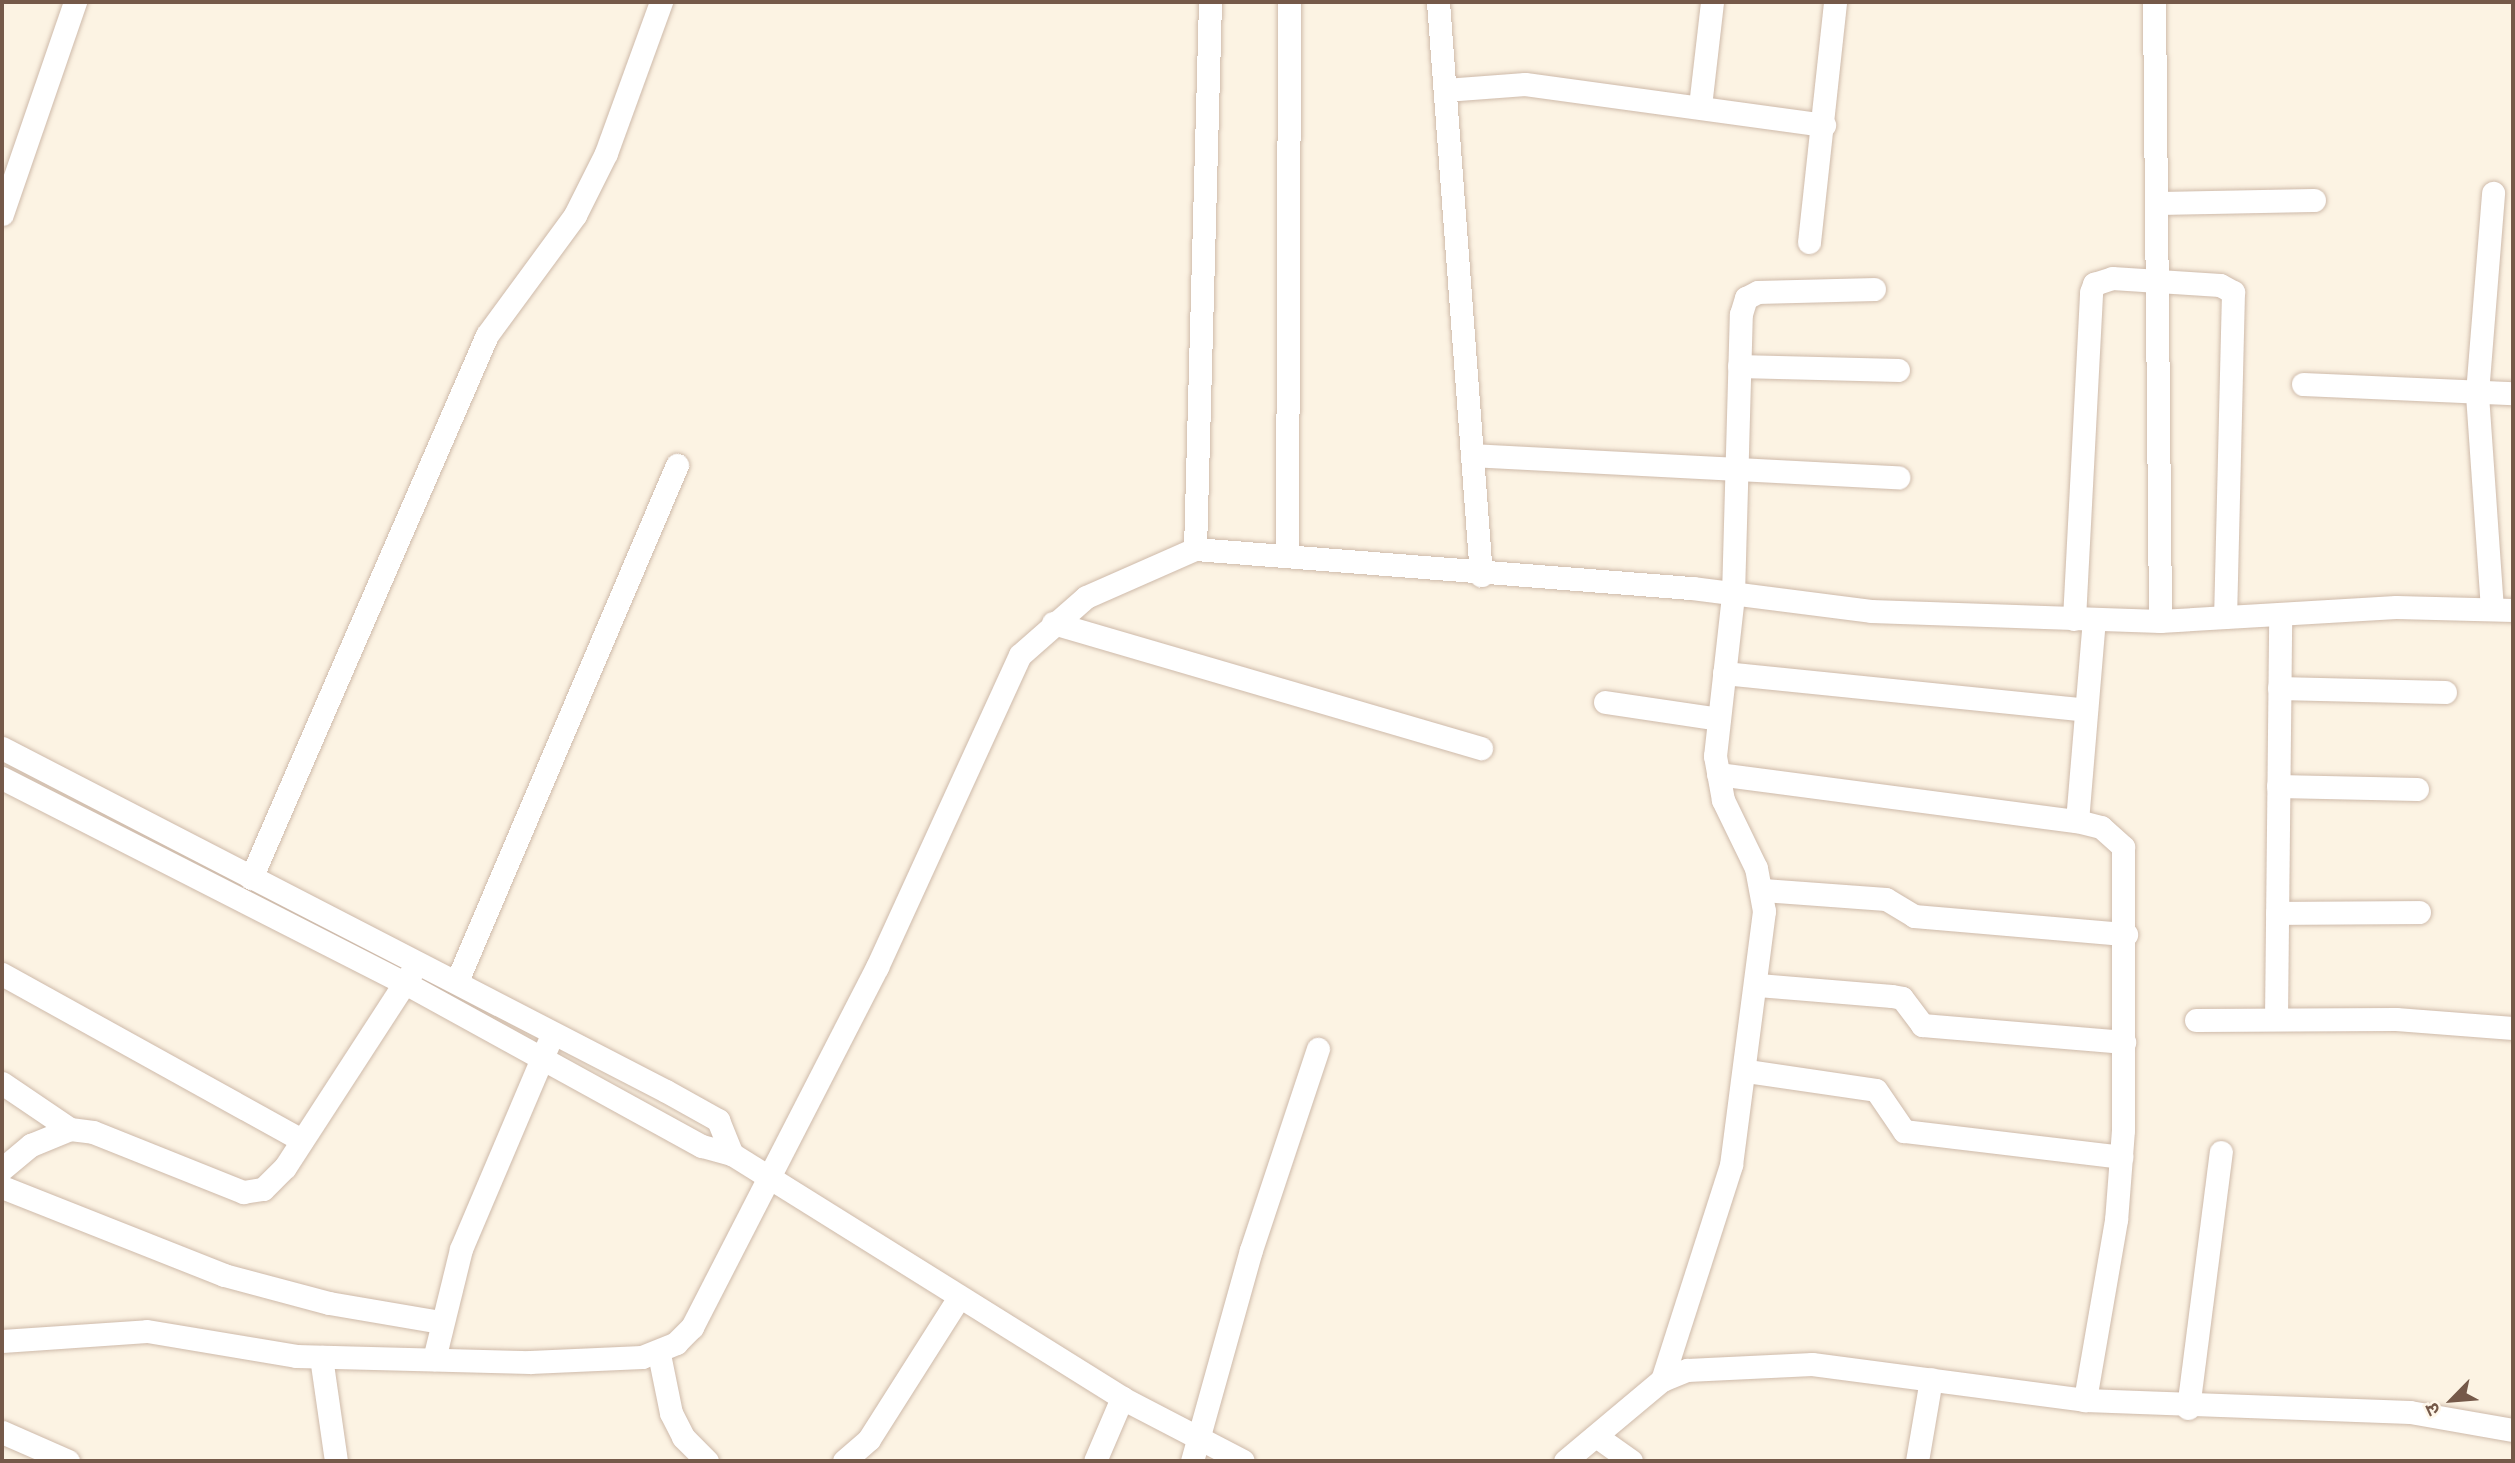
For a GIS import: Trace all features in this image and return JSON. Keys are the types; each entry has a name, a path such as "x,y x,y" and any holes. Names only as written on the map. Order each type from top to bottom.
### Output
{"street":[{"path":"2,214 75,2"},
{"path":"251,878 486,335 575,215 606,153 661,2"},
{"path":"1195,549 1210,2"},
{"path":"1287,554 1289,2"},
{"path":"1438,2 1472,455 1475,574"},
{"path":"1700,106 1712,2"},
{"path":"1808,242 1824,125 1835,2"},
{"path":"2154,2 2160,279 2160,621"},
{"path":"1445,90 1525,84 1824,125"},
{"path":"2,1341 147,1331 321,1357 434,1360 659,1354 692,1327 766,1174 877,967 1020,655 1053,623 1086,597 1195,549 1287,554 1412,571 1733,595 1871,611 2160,621 2280,614 2503,610 2477,393 2493,193"},
{"path":"2158,203 2314,200"},
{"path":"2077,821 2086,710 2084,619 2091,292 2102,279 2160,279 2230,287 2235,301 2225,617"},
{"path":"1662,1380 1731,1166 1758,985 1763,890 1723,800 1718,774 1719,719 1733,595 1739,366 1746,298 1758,292 1874,289"},
{"path":"1739,366 1899,370"},
{"path":"2303,384 2513,393"},
{"path":"1472,455 1898,477"},
{"path":"457,981 677,465"},
{"path":"2276,1019 2280,614"},
{"path":"1053,623 1481,748"},
{"path":"1724,673 2086,710"},
{"path":"2279,688 2445,692"},
{"path":"1605,702 1719,719"},
{"path":"2,748 251,878 457,981 718,1120 732,1154"},
{"path":"1718,774 2077,821 2101,827 2123,847 2126,934 2121,1157 2085,1400"},
{"path":"2,778 405,983 702,1146 732,1154 958,1299 1122,1398 1243,1461"},
{"path":"2278,786 2417,789"},
{"path":"1763,890 1886,899 1914,916 2126,934"},
{"path":"2277,913 2419,912"},
{"path":"2,1083 70,1129 93,1132 243,1192 274,1181 418,961"},
{"path":"2,974 302,1140"},
{"path":"1758,985 1902,998 1922,1025 2124,1042"},
{"path":"2196,1020 2276,1019 2513,1028"},
{"path":"434,1360 440,1322 461,1249 541,1056 556,1033"},
{"path":"1192,1461 1318,1049"},
{"path":"1747,1071 1876,1090 1903,1131 2121,1157"},
{"path":"2,1169 32,1145 70,1129"},
{"path":"2188,1408 2221,1152"},
{"path":"2,1187 224,1275 329,1303 440,1322"},
{"path":"844,1461 869,1439 958,1299"},
{"path":"659,1354 671,1413 683,1437 707,1461"},
{"path":"321,1357 336,1461"},
{"path":"1565,1461 1662,1380 1688,1370 1812,1364 2085,1400 2188,1408 2410,1412 2513,1430"},
{"path":"1917,1461 1931,1379"},
{"path":"1095,1461 1122,1398"},
{"path":"2,1432 68,1461"},
{"path":"1595,1436 1631,1461"}]}
